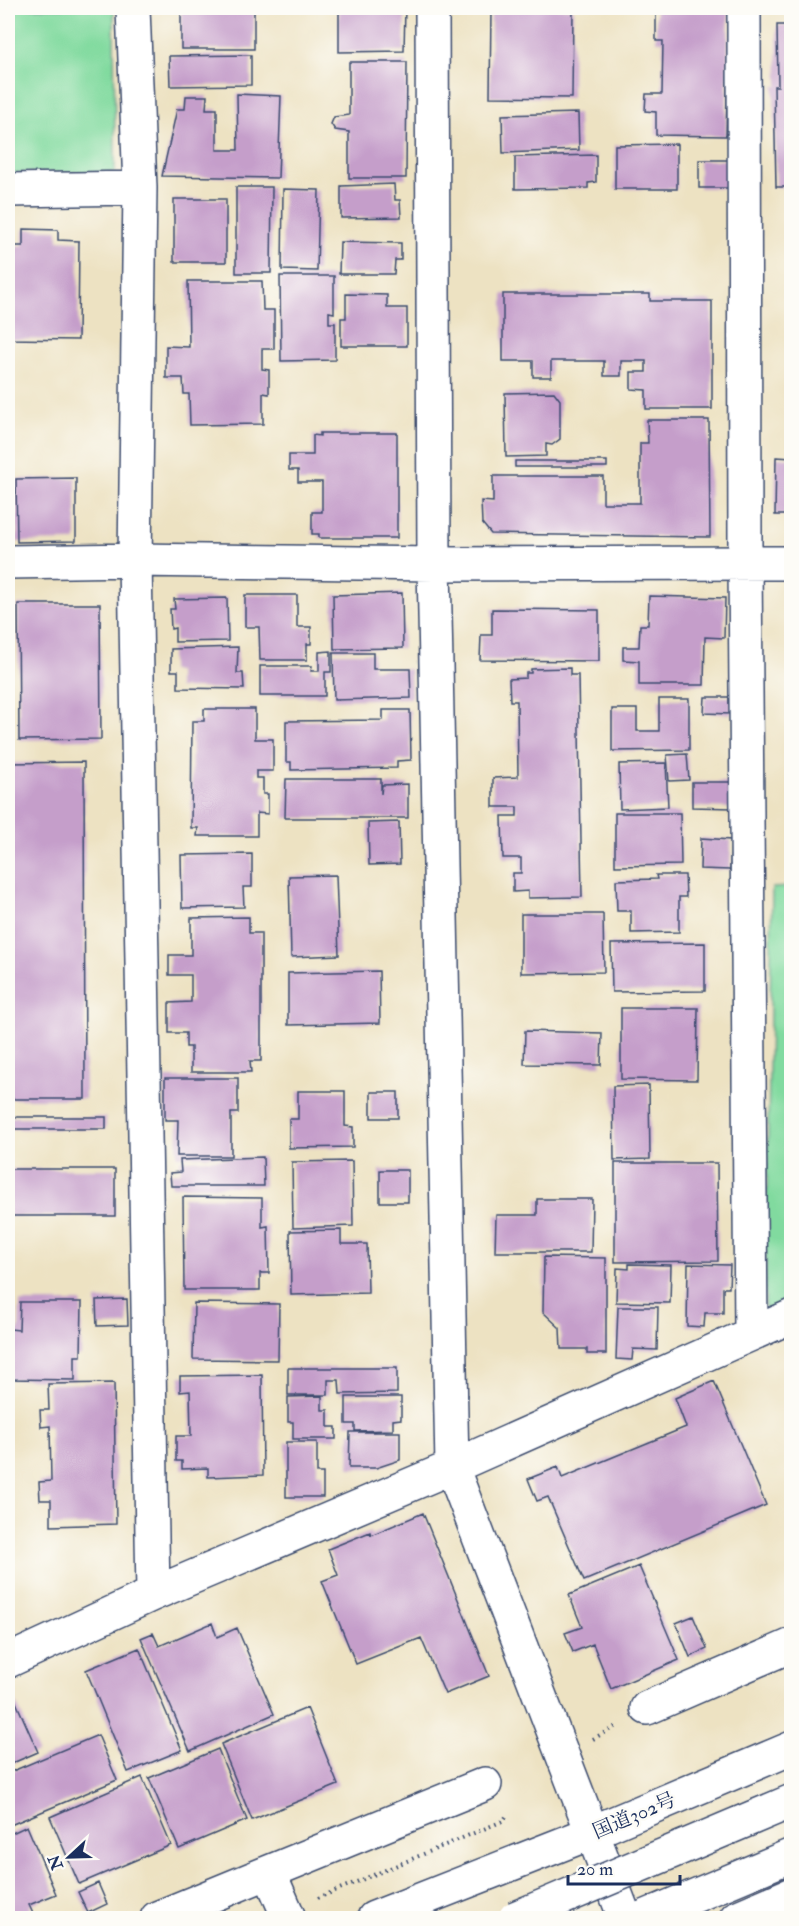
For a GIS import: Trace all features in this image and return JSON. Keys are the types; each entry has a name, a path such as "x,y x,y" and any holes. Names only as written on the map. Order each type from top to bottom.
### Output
{"main road":[{"path":"133,8 140,188 135,560 153,1594"},
{"path":"432,8 434,564 452,1467 625,1918"},
{"path":"744,8 745,562 751,1333"},
{"path":"8,190 140,188"},
{"path":"8,562 135,560 434,564 792,563"},
{"path":"8,1660 153,1594 452,1467 792,1316"},
{"path":"648,1708 792,1646"},
{"name":"国道302号","path":"374,1918 593,1832 789,1744"},
{"path":"158,1918 485,1784"},
{"path":"515,1918 792,1802"},
{"path":"642,1918 792,1855"},
{"path":"269,1872 301,1910"},
{"path":"736,1918 792,1894"}],"path":[{"path":"563,1755 648,1708"},
{"path":"301,1910 474,1834"}],"green space":[{"path":"8,8 114,8 115,172 8,173"},
{"path":"791,887 791,1301 765,1314 772,888"}],"building":[{"path":"181,8 254,8 254,49 181,49"},
{"path":"339,8 405,8 404,51 339,52"},
{"path":"491,8 573,8 572,98 490,97"},
{"path":"656,8 729,8 726,136 656,135 656,112 645,111 646,94 662,94 663,41 656,41"},
{"path":"777,25 792,25 792,187 776,187 774,86 778,86"},
{"path":"251,55 251,85 170,86 169,56"},
{"path":"349,62 407,62 406,178 349,178 349,132 335,130 331,124 334,117 349,115"},
{"path":"237,94 281,96 278,178 162,176 177,109 185,109 186,96 207,96 206,109 217,109 217,150 238,150"},
{"path":"578,113 579,150 503,153 502,115"},
{"path":"677,144 677,189 615,189 615,145"},
{"path":"596,155 596,182 588,183 588,188 515,189 515,157"},
{"path":"699,160 728,160 728,188 699,188"},
{"path":"394,184 395,200 400,200 401,217 341,218 341,186"},
{"path":"236,187 272,187 271,273 236,273"},
{"path":"283,189 319,190 317,271 282,270"},
{"path":"174,199 226,199 226,262 174,262"},
{"path":"23,229 58,230 58,240 79,241 78,340 8,339 8,246 23,246"},
{"path":"340,242 401,243 401,260 395,260 394,274 339,274"},
{"path":"280,276 334,276 334,313 329,312 329,323 335,323 335,360 281,361"},
{"path":"188,281 262,281 263,310 274,310 274,349 262,349 262,369 269,370 269,394 263,393 263,424 190,425 189,394 184,394 183,378 166,378 166,346 189,347"},
{"path":"346,294 387,295 387,308 407,308 407,346 341,346 341,318 346,318"},
{"path":"503,294 650,294 650,301 712,301 712,409 646,409 646,390 631,389 631,372 646,372 646,361 621,361 621,376 604,376 604,361 551,361 551,377 533,377 533,361 503,361"},
{"path":"554,392 560,400 560,439 552,445 546,444 546,456 506,457 505,393"},
{"path":"647,420 709,420 710,537 491,534 482,523 481,501 493,502 493,476 603,476 603,503 640,503 640,443 648,443"},
{"path":"320,433 397,433 397,538 319,538 319,534 312,534 312,512 322,512 322,482 298,482 298,470 289,470 289,455 313,455 313,435 320,436"},
{"path":"776,457 792,458 792,515 775,515"},
{"path":"515,461 607,461 607,467 515,467"},
{"path":"76,478 76,541 17,542 16,479"},
{"path":"402,593 403,648 334,649 333,595"},
{"path":"245,595 297,595 297,627 311,627 311,644 307,644 307,660 260,660 259,627 245,627"},
{"path":"649,596 725,598 724,638 705,637 704,685 639,685 639,661 623,660 623,647 639,647 640,625 648,625"},
{"path":"227,598 228,641 175,642 175,628 171,629 170,609 175,609 174,599"},
{"path":"18,604 100,604 101,739 19,740"},
{"path":"492,609 599,610 599,661 480,660 481,635 492,635"},
{"path":"238,647 237,673 243,673 244,689 178,688 178,671 171,671 171,649"},
{"path":"331,651 331,672 325,672 325,696 260,696 260,666 312,666 311,671 319,671 319,652"},
{"path":"333,653 373,653 373,669 410,669 411,698 334,700"},
{"path":"570,668 570,675 578,675 582,897 528,898 528,891 513,892 513,873 521,873 521,858 503,858 502,816 517,816 517,807 493,807 493,778 518,777 517,701 510,701 509,679 526,678 526,673 531,673 531,669"},
{"path":"705,697 732,697 731,714 704,713"},
{"path":"659,699 689,699 689,750 612,751 612,709 637,709 637,731 659,731"},
{"path":"204,709 255,709 255,739 273,739 273,771 256,771 256,778 263,778 263,794 268,794 268,814 257,813 257,836 197,836 198,828 191,828 192,721 204,721"},
{"path":"383,710 410,710 411,760 397,761 397,768 291,770 291,762 286,762 286,721 383,720"},
{"path":"687,754 689,780 669,781 667,755"},
{"path":"84,762 85,1099 8,1099 8,763"},
{"path":"666,763 668,807 620,809 619,764"},
{"path":"286,779 381,779 381,794 382,785 408,784 408,818 285,818"},
{"path":"692,782 732,782 732,808 692,807"},
{"path":"615,813 680,813 681,865 615,866"},
{"path":"399,822 400,864 369,865 368,823"},
{"path":"701,838 731,840 730,870 700,869"},
{"path":"252,854 252,887 243,887 244,907 182,908 181,855"},
{"path":"336,875 339,955 291,957 289,876"},
{"path":"656,875 685,875 686,897 679,897 679,932 631,933 631,911 617,911 616,880 657,879"},
{"path":"521,914 603,914 604,972 521,973"},
{"path":"249,917 249,933 261,933 261,1061 250,1061 251,1072 191,1072 191,1047 186,1047 186,1033 169,1033 169,1003 191,1002 191,975 169,975 169,955 191,955 191,918"},
{"path":"705,943 705,991 612,992 611,944"},
{"path":"379,971 380,1023 288,1025 288,973"},
{"path":"621,1008 698,1008 697,1080 621,1079"},
{"path":"525,1031 602,1033 601,1065 524,1064"},
{"path":"165,1078 238,1078 238,1113 231,1113 231,1156 177,1156 178,1120 165,1120"},
{"path":"649,1085 650,1159 614,1160 613,1086"},
{"path":"298,1091 345,1091 345,1126 353,1127 353,1147 289,1148 289,1119 298,1119"},
{"path":"371,1092 398,1092 398,1118 371,1118"},
{"path":"8,1117 106,1117 106,1129 8,1129"},
{"path":"263,1157 264,1186 171,1186 170,1173 181,1172 180,1160"},
{"path":"352,1161 353,1226 293,1228 292,1162"},
{"path":"615,1163 717,1163 718,1261 615,1262"},
{"path":"9,1169 115,1169 115,1216 9,1216"},
{"path":"380,1170 408,1170 408,1202 380,1202"},
{"path":"183,1197 262,1198 262,1227 268,1226 269,1273 260,1273 260,1290 184,1290"},
{"path":"537,1199 592,1199 591,1252 495,1252 496,1215 537,1215"},
{"path":"341,1230 341,1244 367,1244 368,1293 291,1295 290,1231"},
{"path":"544,1257 606,1258 606,1354 587,1354 587,1349 561,1349 560,1328 543,1312"},
{"path":"629,1264 671,1265 670,1303 616,1302 617,1268 629,1269"},
{"path":"688,1264 730,1265 729,1288 723,1288 723,1313 705,1313 704,1327 687,1326"},
{"path":"127,1299 128,1325 97,1326 96,1300"},
{"path":"20,1302 82,1302 81,1356 75,1356 75,1380 10,1379 10,1329 19,1330"},
{"path":"194,1303 279,1304 278,1360 193,1359"},
{"path":"618,1307 658,1307 657,1350 633,1349 632,1360 616,1359"},
{"path":"288,1368 397,1368 397,1393 340,1394 339,1380 328,1380 328,1395 288,1395"},
{"path":"262,1375 263,1475 208,1477 208,1468 182,1469 182,1461 176,1461 176,1436 191,1436 190,1391 180,1392 180,1376"},
{"path":"714,1381 766,1505 584,1581 548,1497 537,1501 528,1479 558,1467 562,1478 686,1427 675,1398"},
{"path":"114,1383 116,1524 51,1526 51,1500 40,1500 39,1482 51,1481 50,1426 41,1427 40,1410 49,1410 48,1384"},
{"path":"322,1396 322,1410 328,1410 328,1427 336,1427 336,1439 293,1439 293,1422 288,1422 288,1397"},
{"path":"346,1397 401,1397 401,1419 393,1420 393,1430 355,1431 355,1424 346,1424"},
{"path":"350,1432 400,1432 400,1460 376,1468 349,1468"},
{"path":"286,1442 317,1442 317,1473 323,1473 323,1497 286,1497"},
{"path":"423,1513 489,1676 445,1694 421,1638 356,1664 322,1581 338,1575 328,1549 370,1532 371,1535"},
{"path":"639,1566 679,1660 611,1689 593,1644 573,1652 565,1633 582,1627 569,1595"},
{"path":"693,1616 707,1649 690,1657 676,1623"},
{"path":"212,1623 217,1637 237,1628 274,1714 190,1751 141,1638 153,1633 159,1646"},
{"path":"139,1648 182,1750 128,1772 86,1670"},
{"path":"8,1684 38,1752 8,1765"},
{"path":"307,1708 338,1785 252,1820 221,1744"},
{"path":"98,1735 117,1780 8,1826 8,1773"},
{"path":"218,1749 247,1820 179,1849 149,1778"},
{"path":"142,1777 171,1845 79,1884 50,1817"},
{"path":"27,1826 56,1894 29,1905 35,1918 8,1918 8,1835"},
{"path":"98,1883 107,1904 88,1913 78,1892"}]}
